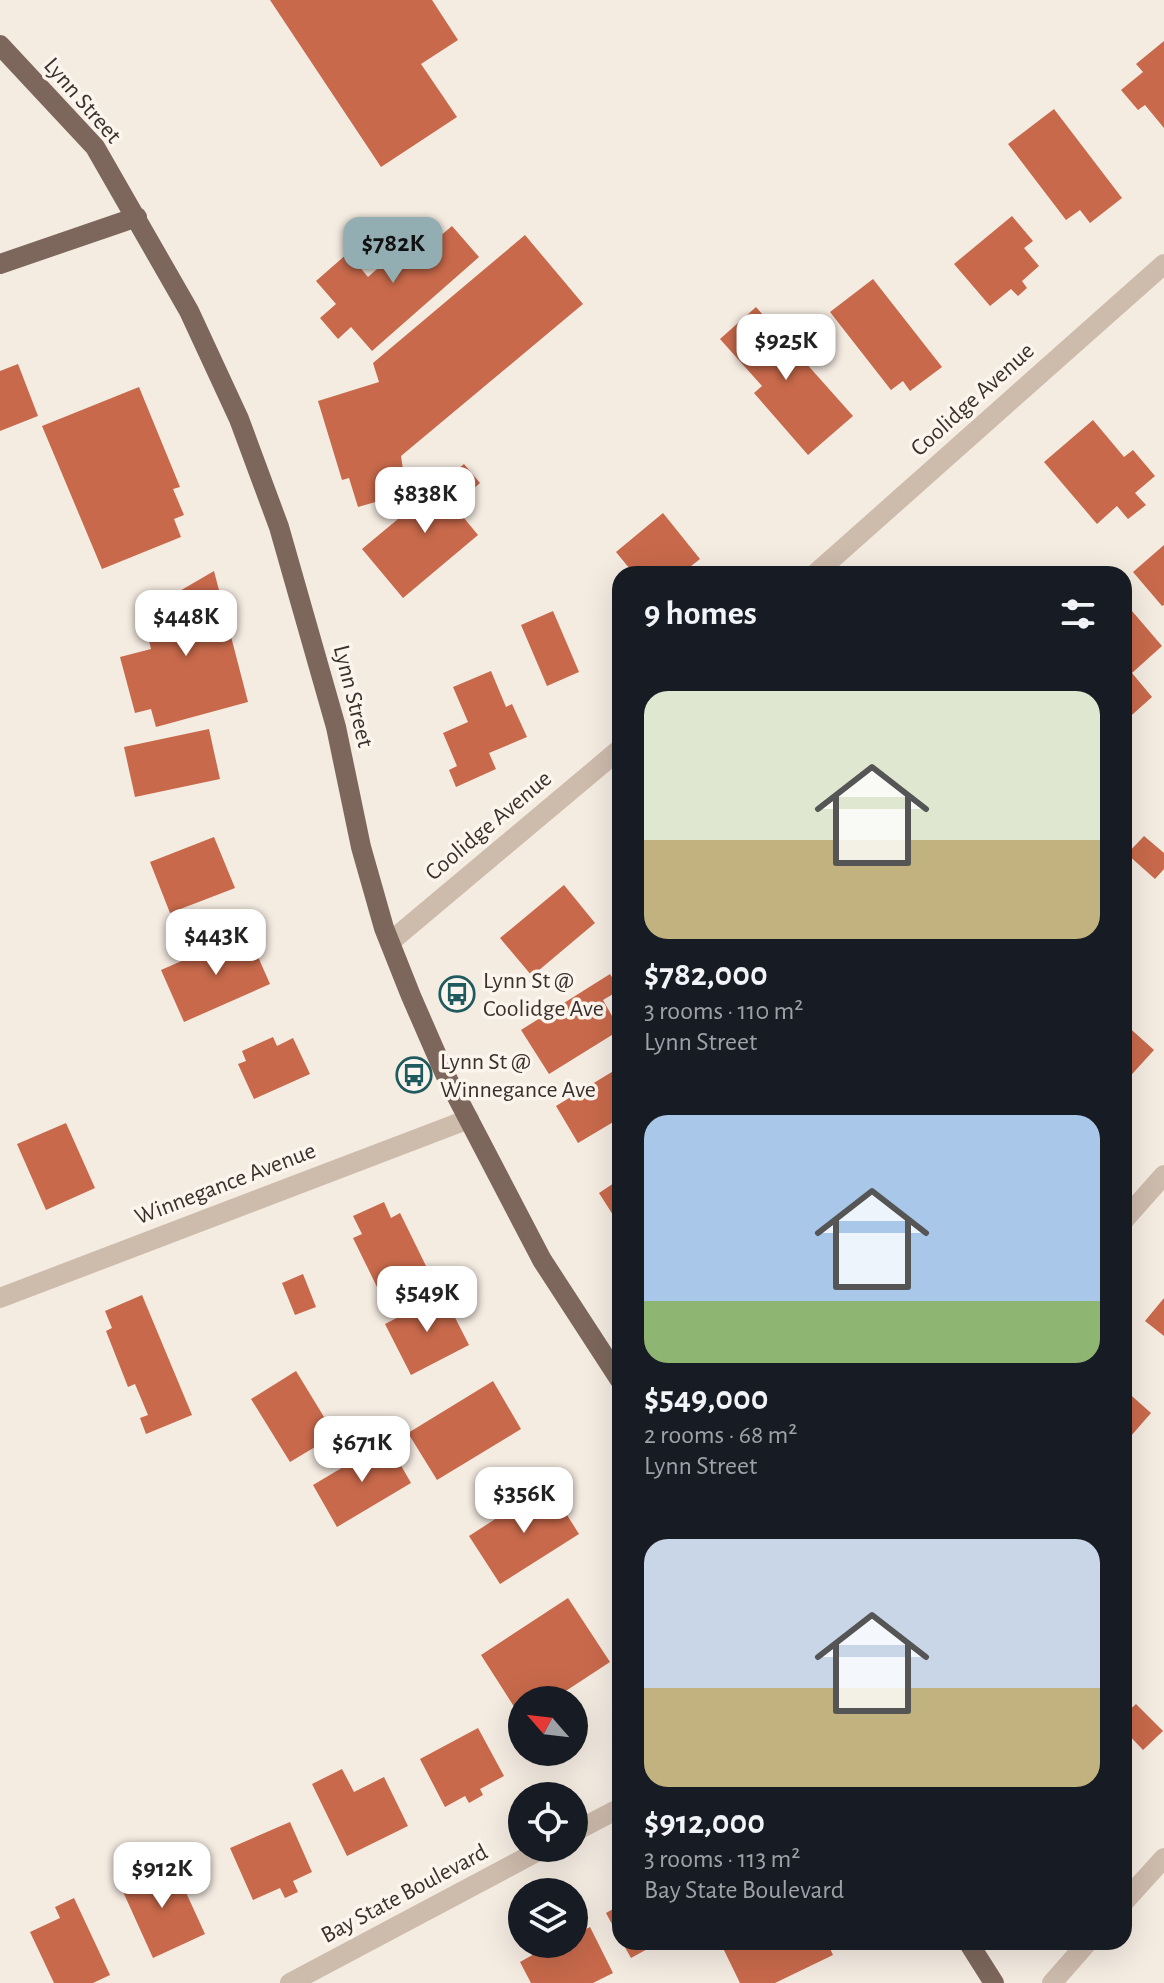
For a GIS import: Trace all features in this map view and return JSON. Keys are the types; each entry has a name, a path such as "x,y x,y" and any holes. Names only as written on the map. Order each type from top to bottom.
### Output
{"main road":[{"name":"Lynn Street","path":"0,45 95,147 195,325 239,419 279,527 310,628 361,847 390,942 445,1074 542,1260 612,1368"},
{"path":"0,264 137,217"},
{"path":"973,1950 994,1983"}],"street":[{"name":"Coolidge Avenue","path":"824,566 1164,264"},
{"name":"Coolidge Avenue","path":"390,942 612,756"},
{"name":"Winnegance Avenue","path":"0,1298 469,1119"},
{"path":"1132,1211 1164,1175"},
{"path":"588,1825 612,1812"},
{"path":"1132,1893 1164,1858"},
{"name":"Bay State Boulevard","path":"290,1983 518,1862"},
{"path":"1052,1983 1081,1950"}],"building":[{"path":"270,0 432,0 458,40 421,64 457,117 381,167"},
{"path":"1164,41 1164,128 1145,105 1138,110 1121,90 1143,72 1136,64"},
{"path":"1054,109 1122,198 1090,223 1080,210 1066,220 1008,144"},
{"path":"1012,216 1033,241 1024,248 1039,266 1022,281 1027,288 1018,296 1011,289 990,306 954,264"},
{"path":"428,224 439,237 452,226 479,257 372,351 351,327 338,339 320,318 336,304 316,281 348,253 368,277"},
{"path":"525,235 583,304 401,456 403,469 393,497 358,507 349,478 342,480 318,401 379,382 373,363"},
{"path":"873,279 942,367 910,391 903,381 891,390 830,312"},
{"path":"756,307 853,416 808,455 754,393 762,386 720,339"},
{"path":"18,364 38,416 0,431 0,371"},
{"path":"139,387 180,487 173,489 184,515 174,519 181,537 102,569 42,426"},
{"path":"1093,420 1124,457 1133,450 1155,476 1135,493 1146,505 1128,519 1117,506 1097,524 1044,462"},
{"path":"464,464 480,483 454,506 478,535 403,598 362,549"},
{"path":"663,513 700,559 691,566 627,566 616,552"},
{"path":"1164,545 1164,605 1162,606 1133,572"},
{"path":"214,571 248,702 156,727 151,709 135,713 120,657 151,649 142,613"},
{"path":"553,611 579,672 547,686 521,625"},
{"path":"1132,611 1162,646 1132,673"},
{"path":"491,671 506,707 512,704 527,737 489,753 496,769 456,787 449,770 457,766 443,733 468,722 453,687"},
{"path":"1132,673 1152,697 1132,715"},
{"path":"209,729 220,779 135,797 124,747"},
{"path":"1144,836 1164,853 1164,869 1155,879 1132,858 1132,849"},
{"path":"214,837 235,888 170,913 150,862"},
{"path":"564,885 595,923 532,976 500,938"},
{"path":"247,932 270,984 184,1022 161,970"},
{"path":"610,974 612,977 612,995 603,1000 612,1016 612,1035 549,1074 521,1030"},
{"path":"1132,1030 1154,1050 1132,1074"},
{"path":"273,1037 277,1046 293,1038 310,1074 254,1099 238,1064 246,1061 242,1051"},
{"path":"612,1072 612,1123 578,1143 556,1106"},
{"path":"66,1123 95,1188 46,1210 17,1144"},
{"path":"612,1184 612,1213 599,1193"},
{"path":"384,1202 391,1218 400,1213 427,1268 379,1291 353,1238 362,1234 353,1216"},
{"path":"303,1274 316,1307 295,1315 282,1283"},
{"path":"443,1294 469,1345 411,1375 385,1324"},
{"path":"142,1295 192,1415 146,1434 140,1418 148,1415 135,1384 128,1387 106,1331 112,1328 105,1311"},
{"path":"1164,1298 1164,1336 1145,1321"},
{"path":"296,1371 335,1435 290,1462 251,1399"},
{"path":"493,1381 521,1429 437,1480 408,1433"},
{"path":"1132,1396 1151,1413 1132,1435"},
{"path":"387,1441 411,1483 337,1527 313,1485"},
{"path":"548,1485 579,1534 500,1584 469,1536"},
{"path":"568,1598 610,1662 573,1686 508,1686 508,1697 481,1655"},
{"path":"1136,1704 1163,1731 1143,1750 1132,1738 1132,1708"},
{"path":"478,1728 504,1776 480,1789 483,1795 469,1803 465,1796 445,1807 420,1759"},
{"path":"342,1769 354,1792 384,1777 408,1826 347,1856 312,1784"},
{"path":"290,1822 312,1872 293,1881 298,1892 285,1898 280,1888 253,1900 230,1848"},
{"path":"172,1862 205,1934 153,1958 120,1885"},
{"path":"74,1898 110,1975 93,1983 54,1983 30,1932 60,1918 55,1907"},
{"path":"612,1910 612,1924 606,1913"},
{"path":"588,1928 613,1973 593,1983 531,1983 520,1962 527,1958 588,1958"},
{"path":"626,1950 646,1950 631,1958"},
{"path":"724,1950 831,1950 833,1955 775,1983 740,1983"}],"place":[{"name":"Lynn St @ Coolidge Ave","path":"457,994"},
{"name":"Lynn St @ Winnegance Ave","path":"414,1075"}]}
